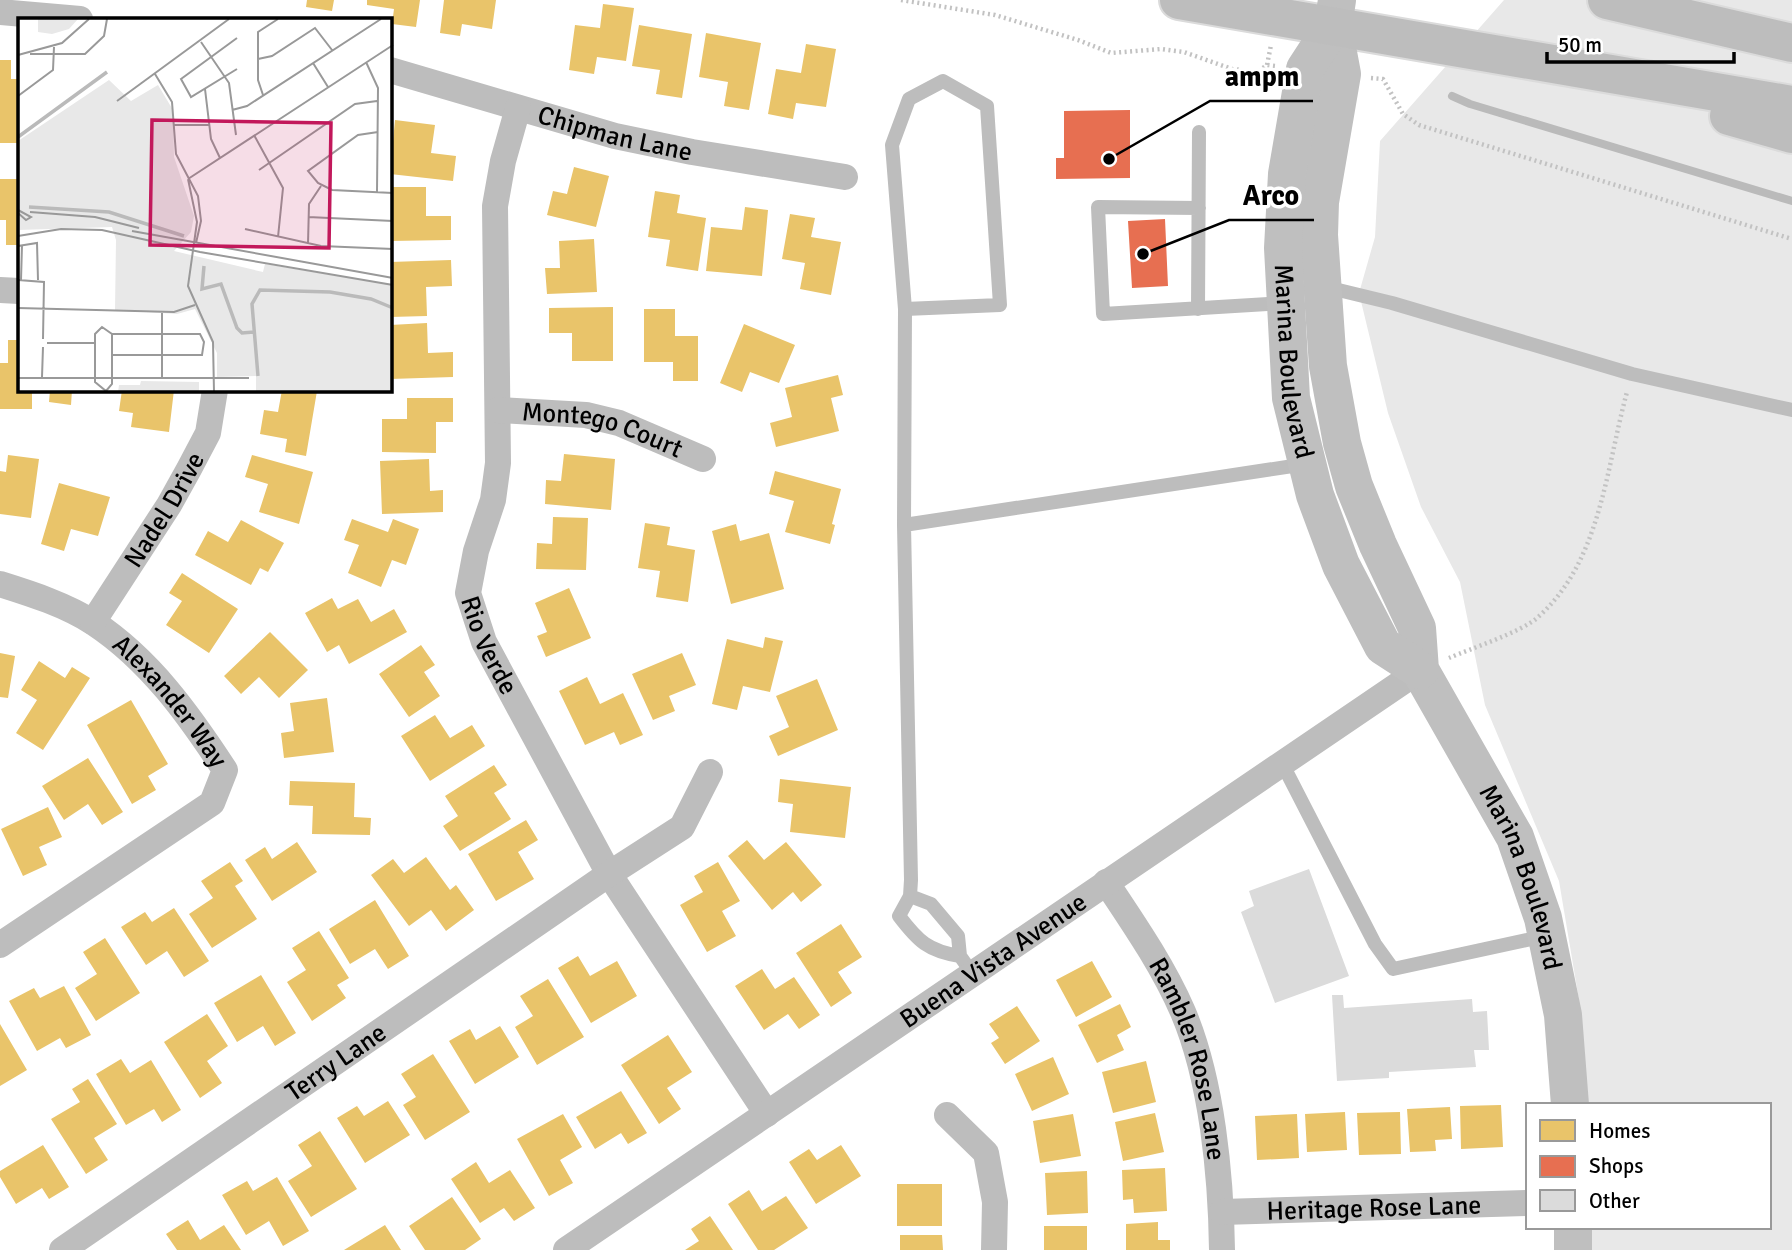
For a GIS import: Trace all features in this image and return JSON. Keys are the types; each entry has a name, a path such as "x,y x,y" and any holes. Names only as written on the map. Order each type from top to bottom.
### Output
{"highway":[{"path":"1179,0 1335,13 1637,78 1792,105"},
{"path":"1606,0 1792,43"},
{"path":"1637,78 1732,117 1792,134"}],"street":[{"path":"0,12 69,18"},
{"name":"Marina Boulevard","path":"1335,13 1342,74 1320,202 1321,285 1328,366 1342,443 1354,486 1417,628 1420,670 1516,837 1543,918 1563,1015 1570,1103"},
{"name":"Marina Boulevard","path":"1335,13 1305,69 1287,174 1283,248 1291,398 1315,495 1341,565 1383,646 1420,670"},
{"name":"Chipman Lane","path":"392,71 615,136 692,152 845,177"},
{"name":"Rio Verde","path":"518,108 503,161 495,206 498,463 493,500 476,551 468,593 484,642 608,874 767,1114"},
{"path":"0,290 18,291"},
{"path":"1284,303 1302,306 1309,317 1316,346 1328,366"},
{"name":"Nadel Drive","path":"93,622 169,505 208,433 215,392"},
{"name":"Montego Court","path":"498,410 586,415 619,423 703,459"},
{"name":"Alexander Way","path":"0,584 35,595 93,622 126,648 156,676 192,720 225,770 212,803 0,945"},
{"name":"Buena Vista Avenue","path":"566,1250 767,1114 966,965 1106,882 1420,670"},
{"name":"Terry Lane","path":"62,1250 608,874 682,827 710,772"},
{"name":"Rambler Rose Lane","path":"1106,882 1147,943 1183,1012 1200,1066 1213,1135 1222,1212 1222,1250"},
{"path":"947,1115 986,1153 995,1202 994,1250"},
{"name":"Heritage Rose Lane","path":"1222,1212 1526,1203"},
{"path":"1573,1229 1573,1250"}],"lane":[{"path":"905,309 1000,305 987,106 943,80 909,99 892,145 905,309 904,525 910,896 899,916 915,937 933,950 966,965"},
{"path":"1198,309 1199,132"},
{"path":"1199,208 1098,207 1102,314 1284,303"},
{"path":"1321,285 1392,303 1632,374 1792,410"},
{"path":"904,525 1308,464"},
{"path":"1282,763 1375,944 1392,969 1547,936"},
{"path":"910,896 931,904 958,936 966,965"}],"path":[{"path":"1420,670 1535,619 1569,582 1595,525 1632,374"}],"shaded area":[{"path":"1504,0 1792,0 1792,1250 1587,1250 1587,1229 1771,1229 1771,1103 1584,1103 1579,1000 1559,881 1485,705 1460,582 1421,507 1388,413 1359,293 1375,237 1380,141"}],"building: Homes":[{"path":"307,0 334,0 332,11 306,7"},
{"path":"367,0 420,0 416,27 392,24 394,9 367,5"},
{"path":"444,0 496,0 492,29 462,24 460,36 440,33"},
{"path":"603,4 634,8 626,61 597,57 594,74 569,70 575,25 600,28"},
{"path":"639,25 692,34 682,98 656,94 660,70 632,66"},
{"path":"706,33 761,43 749,110 724,106 728,82 699,77"},
{"path":"806,44 836,49 826,107 796,103 793,119 768,114 776,69 801,73"},
{"path":"0,60 11,60 11,79 18,79 18,143 0,143"},
{"path":"395,120 435,125 431,153 456,156 453,181 392,174"},
{"path":"574,167 609,176 596,227 547,215 553,191 567,194"},
{"path":"0,179 18,179 18,245 6,245 6,220 0,220"},
{"path":"392,187 426,187 426,216 451,216 451,240 392,241"},
{"path":"655,191 680,195 677,213 706,218 698,271 666,266 670,240 648,237"},
{"path":"745,207 768,210 762,276 706,271 711,227 742,230"},
{"path":"790,214 815,218 811,237 841,242 831,295 800,289 805,263 782,259"},
{"path":"594,239 597,292 547,294 545,268 560,268 559,241"},
{"path":"451,260 452,286 426,287 427,316 392,317 392,262"},
{"path":"613,307 613,361 572,361 572,333 549,333 549,308"},
{"path":"644,309 675,309 675,336 698,336 698,381 673,381 673,362 644,362"},
{"path":"427,323 428,353 453,352 453,377 392,379 392,325"},
{"path":"744,324 795,345 779,383 750,372 742,392 720,383"},
{"path":"8,340 18,340 18,392 32,392 32,409 0,409 0,363 8,363"},
{"path":"838,375 843,395 831,398 839,431 776,447 770,423 792,417 785,388"},
{"path":"50,392 72,392 71,405 49,402"},
{"path":"122,392 174,392 169,432 131,427 133,413 119,411"},
{"path":"282,392 317,392 306,456 285,452 287,439 260,434 264,410 278,412"},
{"path":"407,398 453,398 453,422 436,422 436,453 382,452 382,419 407,419"},
{"path":"564,454 615,459 611,510 545,504 546,480 561,481"},
{"path":"8,455 39,459 31,518 0,514 0,471 6,472"},
{"path":"252,455 313,472 299,524 259,512 268,484 245,477"},
{"path":"429,459 430,491 443,490 443,512 382,514 380,461"},
{"path":"775,471 841,489 830,544 785,532 794,501 769,494"},
{"path":"59,483 110,497 98,536 71,529 64,551 41,544"},
{"path":"553,517 588,518 586,570 536,569 537,543 552,544"},
{"path":"352,519 388,532 393,519 419,529 406,565 392,560 381,587 348,573 359,545 344,540"},
{"path":"241,520 284,543 268,572 260,568 251,585 195,555 208,531 228,542"},
{"path":"645,523 670,527 667,545 695,550 688,602 656,597 660,571 638,568"},
{"path":"736,524 740,541 769,533 784,589 731,604 712,531"},
{"path":"182,573 238,609 209,653 166,625 182,601 169,593"},
{"path":"569,588 591,638 546,657 537,636 547,632 535,603"},
{"path":"332,598 338,609 358,599 371,622 394,609 407,632 349,664 339,645 327,652 305,613"},
{"path":"270,632 308,670 279,698 259,677 241,694 224,676"},
{"path":"765,637 783,641 770,692 743,686 737,710 712,704 727,639 763,648"},
{"path":"421,645 435,665 424,672 440,696 409,717 379,674"},
{"path":"0,653 15,656 8,698 0,697"},
{"path":"682,653 696,685 669,696 675,711 653,720 632,674"},
{"path":"39,661 65,678 72,667 90,678 43,750 16,733 37,700 21,690"},
{"path":"587,677 600,704 623,693 643,735 620,745 614,732 585,745 559,691"},
{"path":"817,679 838,730 778,756 769,736 789,727 776,696"},
{"path":"327,698 334,752 284,758 281,733 294,731 290,703"},
{"path":"131,700 168,764 148,776 156,790 132,804 87,725"},
{"path":"435,715 450,738 472,725 485,746 430,781 401,736"},
{"path":"88,758 123,812 102,825 88,804 64,820 42,786"},
{"path":"494,765 507,785 494,793 511,819 460,851 443,826 458,816 445,796"},
{"path":"780,779 851,787 845,838 790,832 793,804 778,802"},
{"path":"290,781 355,783 354,817 371,818 370,835 312,834 313,806 289,805"},
{"path":"48,807 62,837 39,847 47,865 23,876 1,829"},
{"path":"526,820 538,840 518,852 534,879 496,901 468,854"},
{"path":"747,840 764,860 786,842 822,885 801,902 793,892 772,910 728,856"},
{"path":"297,842 317,872 272,901 245,860 265,847 272,859"},
{"path":"426,857 450,890 456,885 474,910 446,931 431,910 409,926 371,875 393,859 404,873"},
{"path":"230,862 243,881 235,886 257,919 212,948 189,914 213,898 201,881"},
{"path":"718,862 740,901 722,911 736,936 707,952 680,905 703,892 694,876"},
{"path":"375,900 409,956 388,969 375,949 350,964 329,929"},
{"path":"174,908 209,961 184,977 167,951 146,965 121,927 145,912 152,922"},
{"path":"841,924 862,957 838,972 852,993 831,1007 796,953"},
{"path":"319,931 349,978 337,985 346,998 312,1021 287,982 306,970 292,948"},
{"path":"105,938 140,993 96,1021 75,988 97,974 83,952"},
{"path":"578,956 590,976 617,961 637,996 591,1023 558,968"},
{"path":"1092,961 1112,997 1076,1017 1056,980"},
{"path":"762,969 775,989 794,977 820,1015 799,1029 788,1014 764,1030 735,986"},
{"path":"261,975 296,1033 275,1046 263,1026 237,1042 214,1003"},
{"path":"548,979 584,1037 537,1065 515,1027 533,1016 520,996"},
{"path":"64,986 91,1035 66,1048 60,1038 37,1051 9,1001 34,988 40,998"},
{"path":"1120,1004 1131,1027 1117,1035 1124,1050 1097,1063 1078,1025"},
{"path":"1017,1006 1040,1041 1005,1064 991,1043 999,1038 989,1024"},
{"path":"207,1014 228,1046 207,1061 222,1083 200,1098 164,1042"},
{"path":"0,1024 27,1070 0,1086"},
{"path":"500,1026 519,1057 475,1084 449,1041 470,1029 476,1040"},
{"path":"668,1035 692,1072 667,1088 681,1109 659,1124 621,1065"},
{"path":"433,1054 470,1112 425,1140 403,1105 416,1097 401,1074"},
{"path":"1053,1057 1069,1094 1032,1111 1015,1074"},
{"path":"121,1059 130,1073 151,1060 181,1110 162,1122 154,1109 126,1125 96,1074"},
{"path":"1146,1061 1156,1102 1113,1113 1102,1072"},
{"path":"88,1079 117,1124 94,1138 108,1160 86,1174 51,1119 80,1102 72,1089"},
{"path":"621,1091 647,1133 628,1144 621,1133 595,1149 576,1117"},
{"path":"388,1101 410,1135 365,1163 337,1118 357,1106 364,1116"},
{"path":"1501,1105 1503,1147 1461,1149 1460,1106"},
{"path":"1450,1107 1452,1139 1435,1140 1436,1151 1410,1152 1407,1109"},
{"path":"1345,1112 1347,1150 1307,1152 1305,1114"},
{"path":"1400,1112 1401,1154 1359,1155 1357,1113"},
{"path":"1155,1113 1164,1152 1123,1161 1115,1122"},
{"path":"563,1114 582,1147 560,1160 573,1183 549,1196 517,1139"},
{"path":"1073,1114 1081,1156 1040,1163 1033,1121"},
{"path":"1297,1114 1299,1158 1257,1160 1255,1116"},
{"path":"320,1131 357,1189 311,1217 288,1181 312,1166 298,1145"},
{"path":"43,1145 69,1187 49,1199 42,1188 16,1204 0,1177 0,1171"},
{"path":"841,1145 861,1176 816,1204 789,1162 809,1149 817,1160"},
{"path":"476,1162 489,1183 510,1170 535,1208 514,1221 504,1208 480,1223 451,1179"},
{"path":"1165,1168 1167,1211 1134,1213 1133,1199 1123,1200 1122,1170"},
{"path":"1087,1171 1088,1213 1047,1215 1045,1173"},
{"path":"277,1177 309,1231 283,1246 269,1221 246,1235 222,1195 247,1181 253,1191"},
{"path":"897,1184 942,1184 942,1226 897,1226"},
{"path":"749,1190 762,1211 786,1196 808,1228 774,1250 758,1250 728,1204"},
{"path":"452,1197 481,1239 465,1250 425,1250 409,1226"},
{"path":"710,1216 733,1250 685,1250 699,1241 691,1229"},
{"path":"188,1220 200,1240 224,1225 241,1250 177,1250 166,1234"},
{"path":"1158,1222 1158,1240 1170,1240 1170,1250 1126,1250 1126,1224"},
{"path":"385,1225 401,1250 344,1250"},
{"path":"1044,1226 1087,1226 1087,1250 1044,1250"},
{"path":"900,1235 942,1235 943,1250 900,1250"}],"building: Shops":[{"path":"1130,110 1130,178 1056,179 1056,158 1064,158 1064,111"},
{"path":"1165,219 1168,286 1132,288 1128,221"}],"building: Other":[{"path":"1309,869 1349,976 1275,1003 1241,912 1254,906 1249,891"},
{"path":"1332,995 1343,995 1344,1008 1472,999 1473,1012 1487,1011 1489,1050 1474,1050 1476,1067 1389,1072 1389,1078 1337,1081"}],"waterway":[{"path":"1452,96 1470,104 1792,201"}],"place":[{"name":"ampm","path":"1109,159"},
{"name":"Arco","path":"1143,254"}]}
